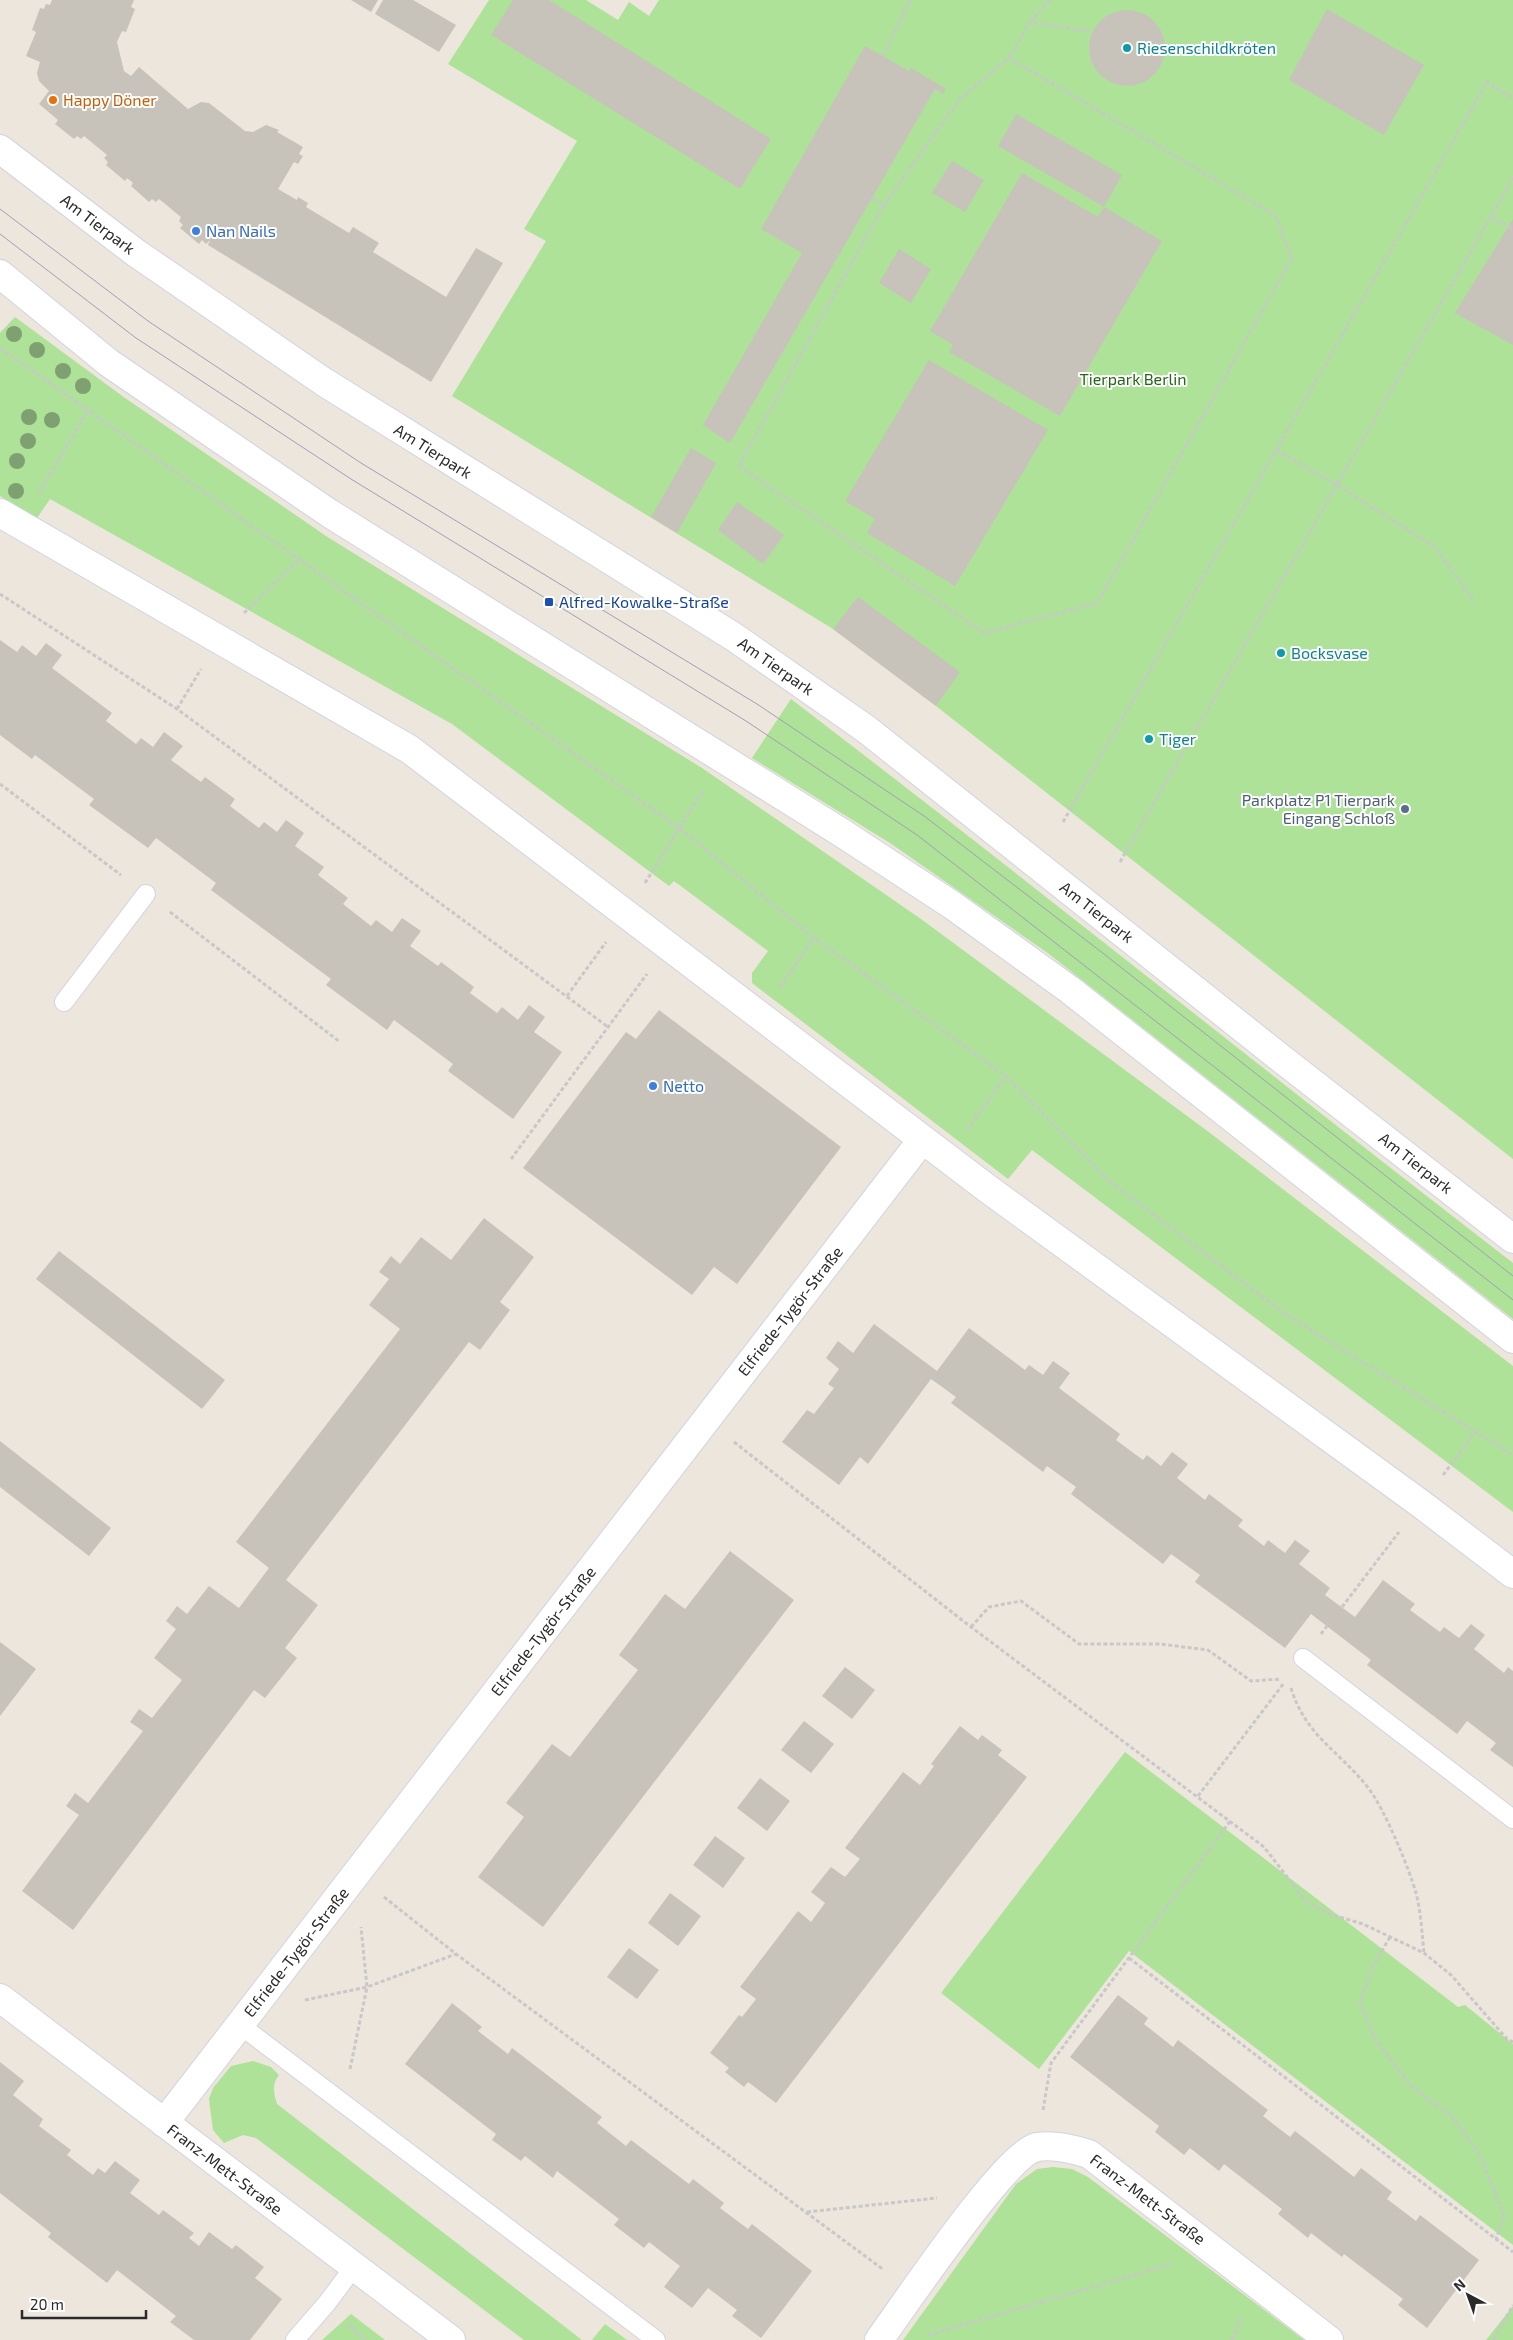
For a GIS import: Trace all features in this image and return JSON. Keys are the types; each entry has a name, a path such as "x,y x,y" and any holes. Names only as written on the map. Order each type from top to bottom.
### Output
{"street":[{"name":"Am Tierpark","path":"0,149 136,253 316,376 734,637 866,729 1283,1060 1513,1239"},
{"path":"0,274 109,363 329,513 842,833 952,905 1070,990 1513,1339"},
{"path":"10,519 408,749 946,1158 1421,1504 1513,1574"},
{"name":"Elfriede-Tygör-Straße","path":"164,2123 922,1140"},
{"name":"Franz-Mett-Straße","path":"0,1998 451,2340"},
{"name":"Franz-Mett-Straße","path":"885,2332 993,2185 1010,2165 1036,2147 1066,2147 1089,2154 1204,2241 1329,2340"}],"lane":[{"path":"64,1002 146,894"},
{"path":"1303,1658 1513,1819"},
{"path":"245,2018 343,2102 656,2340"},
{"path":"295,2340 354,2267"}],"path":[{"path":"883,56 910,0"},
{"path":"1009,58 1275,215 1292,258 1097,603 984,633 739,466 884,206 959,100 1009,58 1030,22 1050,0"},
{"path":"1030,22 1092,32"},
{"path":"1063,822 1487,82 1513,97"},
{"path":"1120,862 1513,178"},
{"path":"872,198 884,206"},
{"path":"1491,217 1513,229"},
{"path":"0,348 679,828 814,938 1006,1076 1109,1181 1285,1314 1513,1455"},
{"path":"10,519 88,410"},
{"path":"1276,450 1337,485 1435,547 1474,601"},
{"path":"0,594 177,710 608,1027"},
{"path":"679,828 706,785"},
{"path":"759,1016 814,938"},
{"path":"512,1159 651,968"},
{"path":"946,1158 1006,1076"},
{"path":"1342,1607 1476,1431"},
{"path":"734,1442 971,1627 1264,1846 1305,1900 1326,1913 1363,1924 1424,1953 1451,1975 1507,2039 1513,2042"},
{"path":"971,1627 989,1607 1021,1601 1079,1644 1160,1644 1208,1650 1251,1680 1288,1679"},
{"path":"1303,1658 1327,1626"},
{"path":"1198,1796 1288,1679"},
{"path":"1288,1679 1296,1704 1310,1728 1370,1790 1392,1834 1416,1893 1424,1953"},
{"path":"1042,2112 1051,2064 1231,1820"},
{"path":"356,1875 456,1954 886,2271"},
{"path":"343,2102 367,1987 356,1875"},
{"path":"1390,1937 1372,1968 1360,2002 1375,2039 1413,2088 1451,2115 1480,2155 1504,2216 1496,2239"},
{"path":"245,2018 367,1987 456,1954"},
{"path":"1129,1958 1513,2252"},
{"path":"806,2212 940,2197"},
{"path":"885,2332 919,2337 1188,2259 1204,2241"},
{"path":"1494,2340 1513,2305"},
{"path":"348,2325 365,2340"}],"green space":[{"name":"Tierpark Berlin","path":"489,0 586,0 618,20 629,2 649,16 659,0 1513,0 1513,1159 936,706 833,629 452,396 546,241 524,229 577,141 448,64"},
{"path":"15,317 125,398 329,538 702,768 921,919 1210,1133 1513,1366 1513,1512 1032,1150 1008,1179 752,983 752,973 768,951 674,881 669,886 452,724 50,499 37,518 0,496 0,333"},
{"path":"791,699 1513,1263 1513,1319 1049,954 890,843 752,758"},
{"path":"1125,1752 1458,2007 1465,2005 1513,2044 1513,2245 1129,1951 1039,2069 941,1993"},
{"path":"253,2061 271,2067 279,2075 274,2086 277,2104 582,2340 524,2340 256,2138 243,2135 224,2143 213,2130 209,2099 213,2088 231,2066"},
{"path":"1053,2167 1072,2169 1088,2177 1304,2340 903,2340 1016,2184 1037,2169"},
{"path":"1513,2306 1513,2340 1486,2340"},
{"path":"351,2314 385,2340 322,2340"},
{"path":"605,2324 627,2340 592,2340"}],"building":[{"path":"52,0 134,0 131,7 135,9 126,32 122,31 117,42 124,71 131,76 139,67 188,109 201,102 209,103 245,131 253,132 266,125 279,130 277,132 303,147 299,154 303,156 298,164 294,162 278,189 297,200 298,197 308,203 306,207 349,233 353,227 379,243 373,252 446,297 476,248 503,263 431,382 208,245 210,240 206,244 202,240 199,244 180,228 183,225 179,221 181,217 159,199 156,202 152,199 149,202 131,186 133,183 127,178 125,181 106,165 108,162 104,158 107,155 84,136 81,139 77,136 74,139 55,124 58,120 39,104 49,91 39,81 37,73 40,62 26,56 36,32 32,30 40,8 44,9 46,4 50,5"},
{"path":"351,0 378,0 371,12"},
{"path":"383,0 413,0 456,25 439,52 375,14"},
{"path":"513,0 549,0 771,139 740,189 491,35"},
{"path":"1327,9 1424,65 1384,135 1289,80"},
{"name":"Riesenschildkröten","path":"1127,10 1142,13 1154,21 1162,33 1165,48 1162,63 1154,75 1142,83 1127,86 1112,83 1100,75 1092,63 1089,48 1092,33 1100,21 1112,13"},
{"path":"865,46 909,71 911,68 946,89 943,94 935,89 730,443 703,425 802,253 761,229"},
{"path":"1016,114 1122,175 1104,207 998,146"},
{"path":"952,161 984,180 965,212 932,193"},
{"path":"1022,173 1098,217 1104,207 1162,241 1060,416 949,352 953,345 930,331"},
{"path":"1513,219 1513,345 1455,313"},
{"path":"899,249 931,269 911,303 879,283"},
{"path":"929,360 1048,430 955,586 867,533 875,519 845,501"},
{"path":"691,448 716,463 677,533 651,517"},
{"path":"737,502 784,535 763,564 718,530"},
{"path":"858,597 960,672 936,706 833,629"},
{"path":"0,640 17,652 22,645 36,656 46,643 62,655 52,668 112,713 106,721 136,744 141,738 153,747 164,732 183,746 171,760 201,782 205,777 235,799 230,806 259,828 264,822 277,832 286,820 304,833 295,846 324,867 318,875 348,898 343,904 371,926 376,920 392,932 402,918 421,931 410,946 438,966 441,962 474,987 470,993 497,1013 502,1007 518,1020 529,1005 545,1017 534,1032 562,1052 513,1119 448,1071 453,1064 394,1020 387,1030 326,985 331,979 211,890 216,883 156,838 148,848 89,805 94,799 35,755 32,759 0,735"},
{"path":"659,1010 841,1147 737,1284 714,1267 692,1295 523,1168 626,1032 636,1039"},
{"path":"484,1218 534,1257 500,1302 510,1310 480,1350 469,1342 286,1580 318,1605 285,1648 297,1658 265,1698 254,1690 73,1930 22,1891 79,1815 66,1806 75,1793 88,1803 143,1731 130,1722 139,1709 152,1718 182,1680 154,1658 176,1629 166,1621 177,1606 187,1614 209,1586 239,1608 269,1568 236,1542 400,1329 369,1305 389,1279 379,1272 391,1256 400,1264 421,1237 451,1260"},
{"path":"59,1251 225,1380 202,1409 36,1279"},
{"path":"874,1324 937,1371 969,1328 1025,1370 1029,1365 1043,1375 1053,1361 1070,1373 1059,1388 1120,1434 1116,1440 1143,1460 1147,1455 1161,1466 1172,1452 1188,1464 1177,1478 1205,1500 1209,1494 1243,1520 1238,1526 1264,1546 1268,1540 1285,1553 1295,1540 1310,1551 1299,1564 1330,1588 1325,1595 1355,1617 1383,1580 1415,1604 1410,1610 1440,1632 1444,1627 1459,1638 1471,1624 1485,1635 1474,1649 1504,1673 1508,1667 1513,1671 1513,1767 1490,1750 1496,1743 1467,1721 1457,1734 1367,1665 1371,1660 1311,1614 1285,1648 1195,1582 1200,1575 1171,1554 1163,1564 1071,1494 1076,1487 1047,1466 1043,1472 951,1403 956,1397 931,1379 868,1464 860,1457 839,1485 782,1442 807,1410 814,1414 834,1388 828,1384 839,1369 826,1358 838,1341 853,1353"},
{"path":"0,1441 111,1528 89,1556 0,1487"},
{"path":"730,1551 794,1600 543,1927 478,1877 524,1817 506,1803 552,1744 570,1757 638,1670 619,1655 665,1594 685,1609"},
{"path":"0,1642 36,1669 0,1716"},
{"path":"845,1667 875,1690 852,1719 822,1696"},
{"path":"804,1721 834,1744 811,1773 781,1750"},
{"path":"960,1726 978,1740 982,1735 1002,1750 998,1755 1027,1777 776,2103 748,2082 744,2087 725,2072 729,2068 710,2053 739,2015 742,2017 756,1999 740,1987 798,1911 811,1922 825,1903 811,1892 831,1867 845,1877 860,1859 845,1848 903,1772 920,1785 934,1766 931,1764"},
{"path":"760,1778 790,1801 767,1831 737,1808"},
{"path":"715,1836 745,1858 723,1888 693,1865"},
{"path":"670,1893 701,1916 678,1946 648,1923"},
{"path":"629,1948 659,1970 637,1999 607,1977"},
{"path":"1118,1995 1148,2018 1144,2024 1173,2047 1178,2040 1268,2110 1263,2116 1290,2137 1295,2131 1354,2177 1361,2168 1392,2192 1387,2199 1416,2221 1420,2215 1479,2260 1427,2328 1398,2305 1403,2299 1344,2254 1342,2257 1311,2233 1308,2238 1278,2214 1282,2209 1224,2164 1219,2171 1190,2148 1184,2155 1155,2132 1159,2126 1070,2057"},
{"path":"452,2003 482,2027 478,2031 508,2054 512,2048 602,2117 597,2123 626,2146 631,2140 689,2184 693,2179 724,2203 720,2208 748,2229 752,2224 812,2271 761,2338 732,2316 737,2310 708,2288 692,2308 664,2287 680,2266 649,2242 644,2248 614,2225 619,2219 557,2171 553,2178 525,2156 521,2161 492,2140 496,2134 405,2064"},
{"path":"0,2062 24,2081 13,2095 43,2119 39,2126 71,2150 67,2155 93,2175 98,2168 105,2173 115,2161 140,2180 130,2193 159,2215 163,2210 194,2233 189,2238 199,2246 209,2232 232,2249 236,2245 264,2267 255,2278 282,2299 250,2340 194,2340 170,2322 176,2316 117,2270 107,2283 48,2237 51,2233 0,2193"}],"tram line":[{"path":"0,209 148,321 361,463 757,704 924,816 1104,954 1513,1276"},
{"path":"0,234 136,338 351,479 746,721 917,835 1513,1300"}],"place":[{"name":"Riesenschildkröten","path":"1127,48"},
{"name":"Happy Döner","path":"53,100"},
{"name":"Nan Nails","path":"196,231"},
{"name":"Alfred-Kowalke-Straße","path":"549,602"},
{"name":"Bocksvase","path":"1281,653"},
{"name":"Tiger","path":"1149,739"},
{"name":"Parkplatz P1 Tierpark Eingang Schloß","path":"1405,809"},
{"name":"Netto","path":"653,1086"}]}
